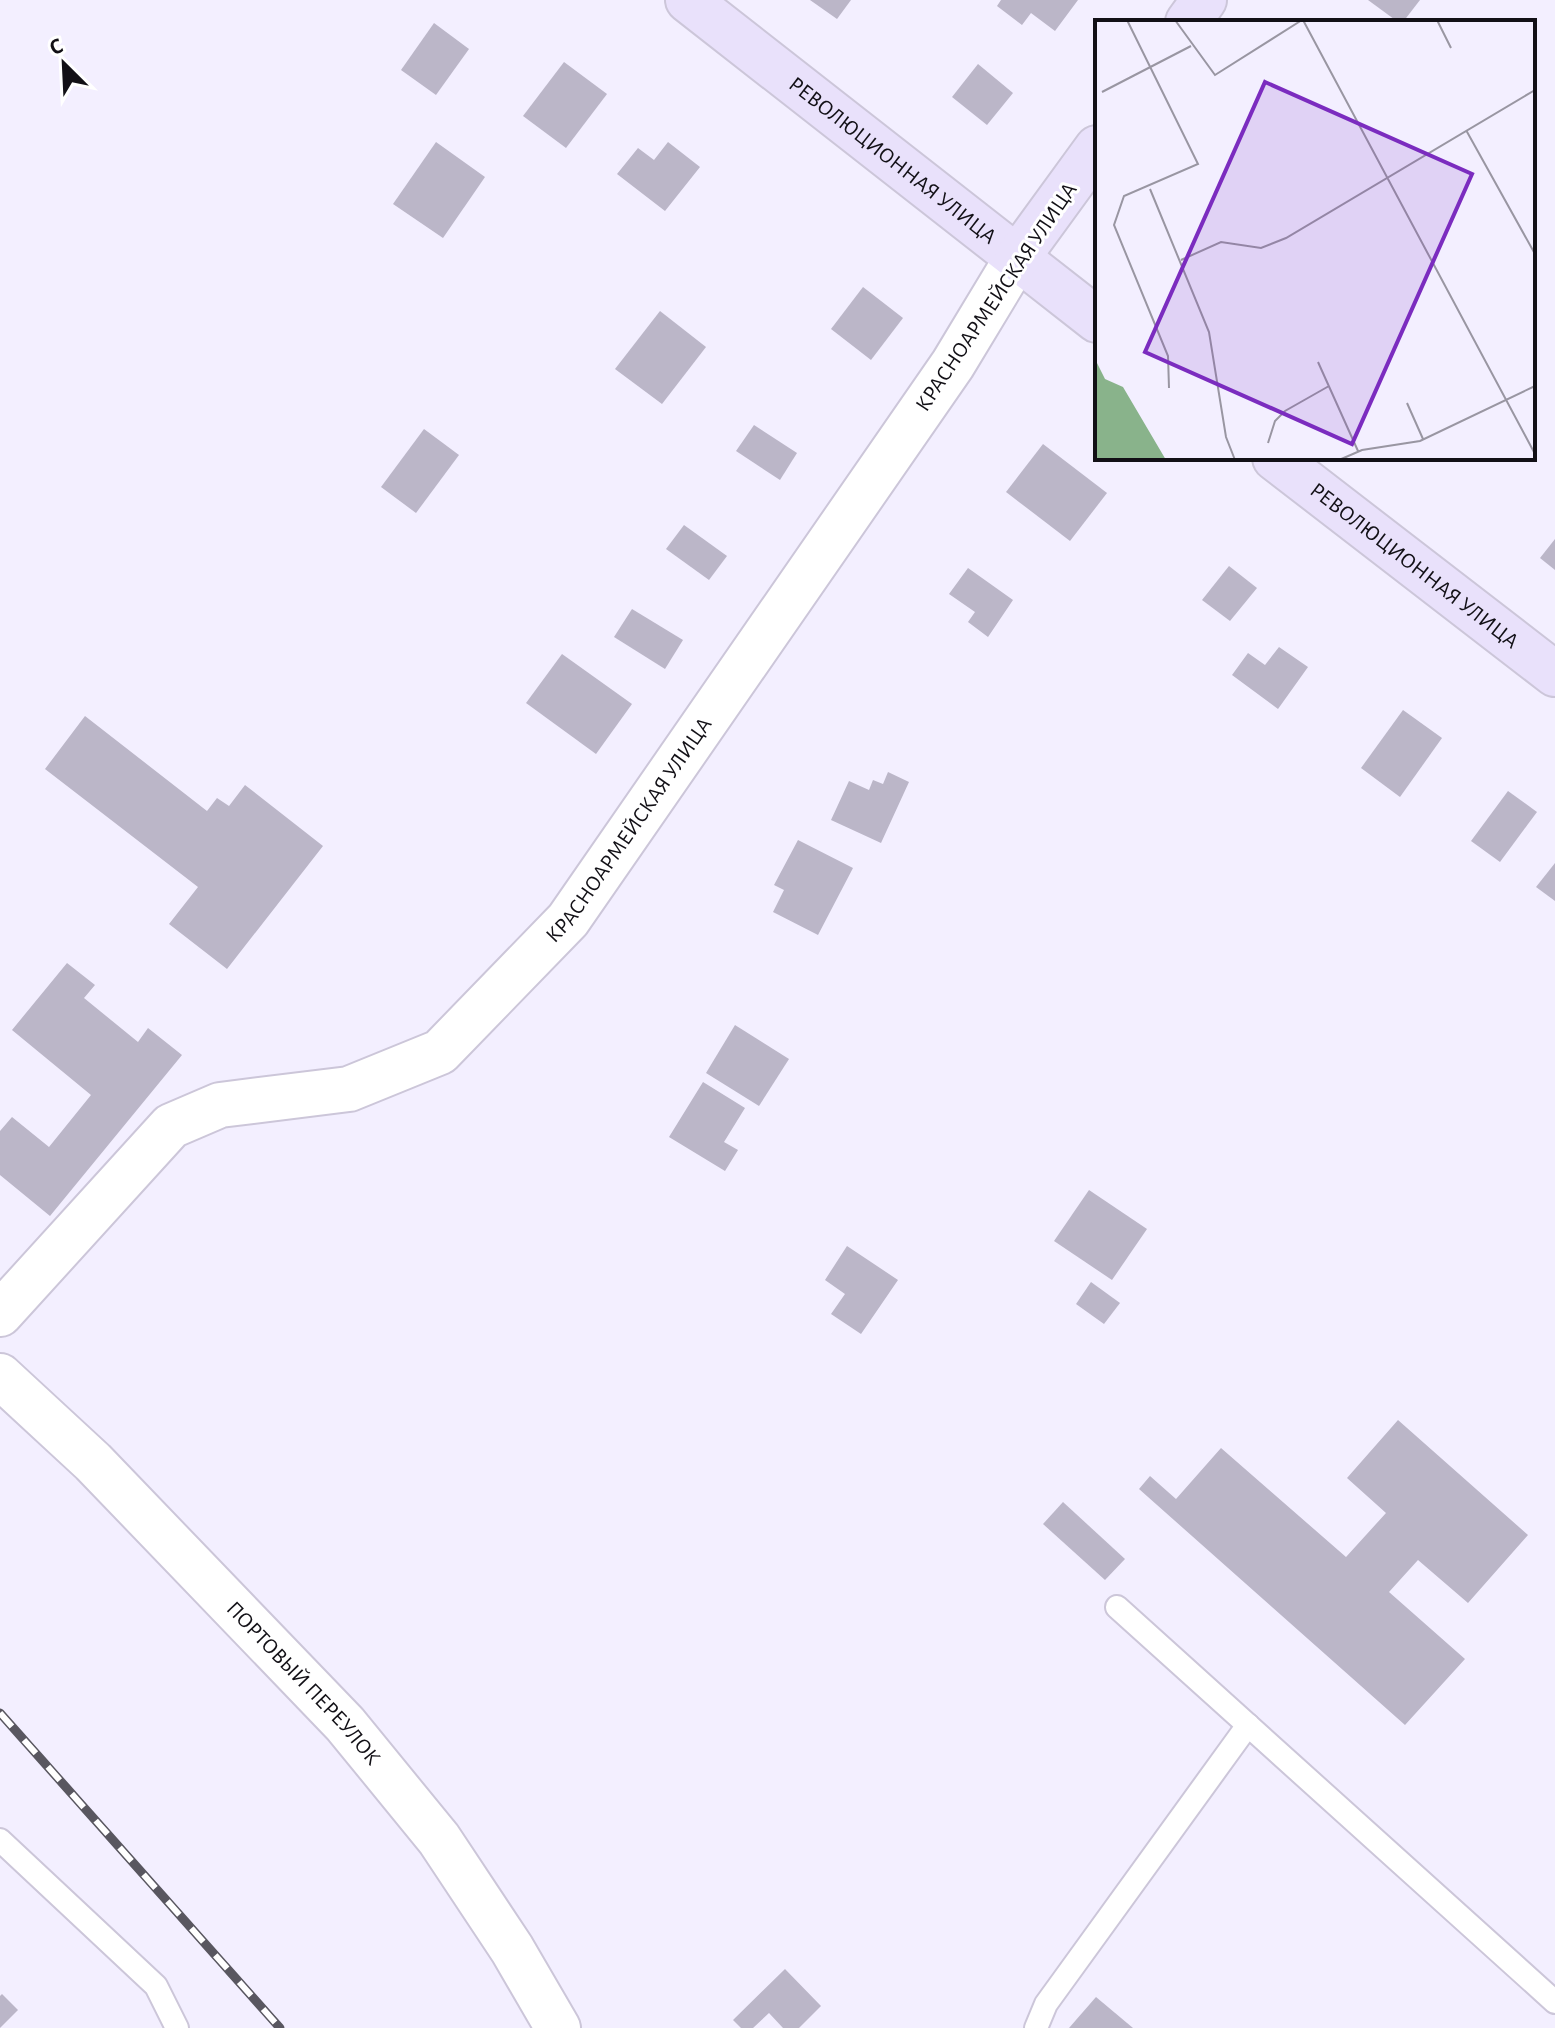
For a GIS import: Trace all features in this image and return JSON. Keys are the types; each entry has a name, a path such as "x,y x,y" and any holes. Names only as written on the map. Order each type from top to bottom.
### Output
{"street":[{"name":"РЕВОЛЮЦИОННАЯ УЛИЦА","path":"688,0 1095,318"},
{"path":"1189,20 1204,0"},
{"name":"КРАСНОАРМЕЙСКАЯ УЛИЦА","path":"0,1314 171,1126 220,1105 349,1089 440,1052 568,920 953,364 1017,258 1095,151"},
{"name":"РЕВОЛЮЦИОННАЯ УЛИЦА","path":"1278,460 1555,674"},
{"name":"ПОРТОВЫЙ ПЕРЕУЛОК","path":"0,1376 93,1462 345,1724 439,1839 512,1949 558,2028"}],"lane":[{"path":"1117,1607 1555,2002"},
{"path":"1036,2028 1046,2004 1248,1725"},
{"path":"0,1840 156,1986 177,2028"}],"building":[{"path":"810,0 851,0 837,19"},
{"path":"1001,0 1078,0 1055,31 1031,13 1022,25 997,6"},
{"path":"1368,0 1420,0 1405,20 1395,20"},
{"path":"434,23 469,49 436,95 401,70"},
{"path":"564,62 607,94 566,148 523,116"},
{"path":"978,64 1013,93 987,125 952,97"},
{"path":"436,142 485,177 443,238 393,204"},
{"path":"668,142 700,167 665,211 617,174 638,148 654,160"},
{"path":"863,287 903,318 871,360 831,329"},
{"path":"660,311 706,347 662,404 615,369"},
{"path":"754,425 797,453 780,480 736,451"},
{"path":"424,429 459,455 416,513 381,487"},
{"path":"1043,444 1107,493 1070,541 1006,492"},
{"path":"684,525 727,556 709,580 666,549"},
{"path":"1555,539 1555,570 1540,558"},
{"path":"1229,566 1257,588 1230,621 1202,600"},
{"path":"968,568 1013,600 988,637 968,622 975,612 949,594"},
{"path":"632,609 683,640 665,669 614,637"},
{"path":"1279,647 1308,667 1278,709 1232,675 1248,653 1265,665"},
{"path":"562,654 632,704 596,754 526,703"},
{"path":"1403,710 1442,738 1400,797 1361,768"},
{"path":"85,716 207,811 217,798 229,806 245,785 323,846 227,969 169,924 198,887 45,769"},
{"path":"888,772 909,782 881,843 831,820 849,781 869,790 873,780 883,784"},
{"path":"1508,791 1537,812 1500,862 1471,841"},
{"path":"798,840 853,868 818,935 773,912 784,890 774,885"},
{"path":"1555,863 1555,901 1536,887"},
{"path":"67,963 95,985 84,998 138,1042 148,1028 182,1055 50,1216 0,1175 0,1131 12,1117 49,1147 91,1095 12,1030"},
{"path":"735,1025 789,1059 759,1106 706,1073"},
{"path":"703,1082 745,1108 724,1142 738,1150 725,1171 669,1137"},
{"path":"1089,1190 1147,1229 1112,1280 1054,1241"},
{"path":"847,1246 898,1280 861,1334 831,1314 845,1294 825,1280"},
{"path":"1091,1282 1120,1303 1104,1324 1076,1304"},
{"path":"1398,1420 1528,1535 1468,1603 1418,1560 1389,1592 1465,1659 1405,1725 1139,1489 1150,1476 1176,1499 1221,1448 1346,1557 1386,1513 1347,1478"},
{"path":"1063,1502 1125,1559 1105,1580 1043,1524"},
{"path":"785,1969 821,2006 799,2028 783,2028 769,2013 753,2028 741,2028 733,2020"},
{"path":"2,1994 18,2010 0,2028 0,1996"},
{"path":"1096,1997 1133,2028 1069,2028"}],"railway":[{"path":"0,1713 280,2028"}]}
